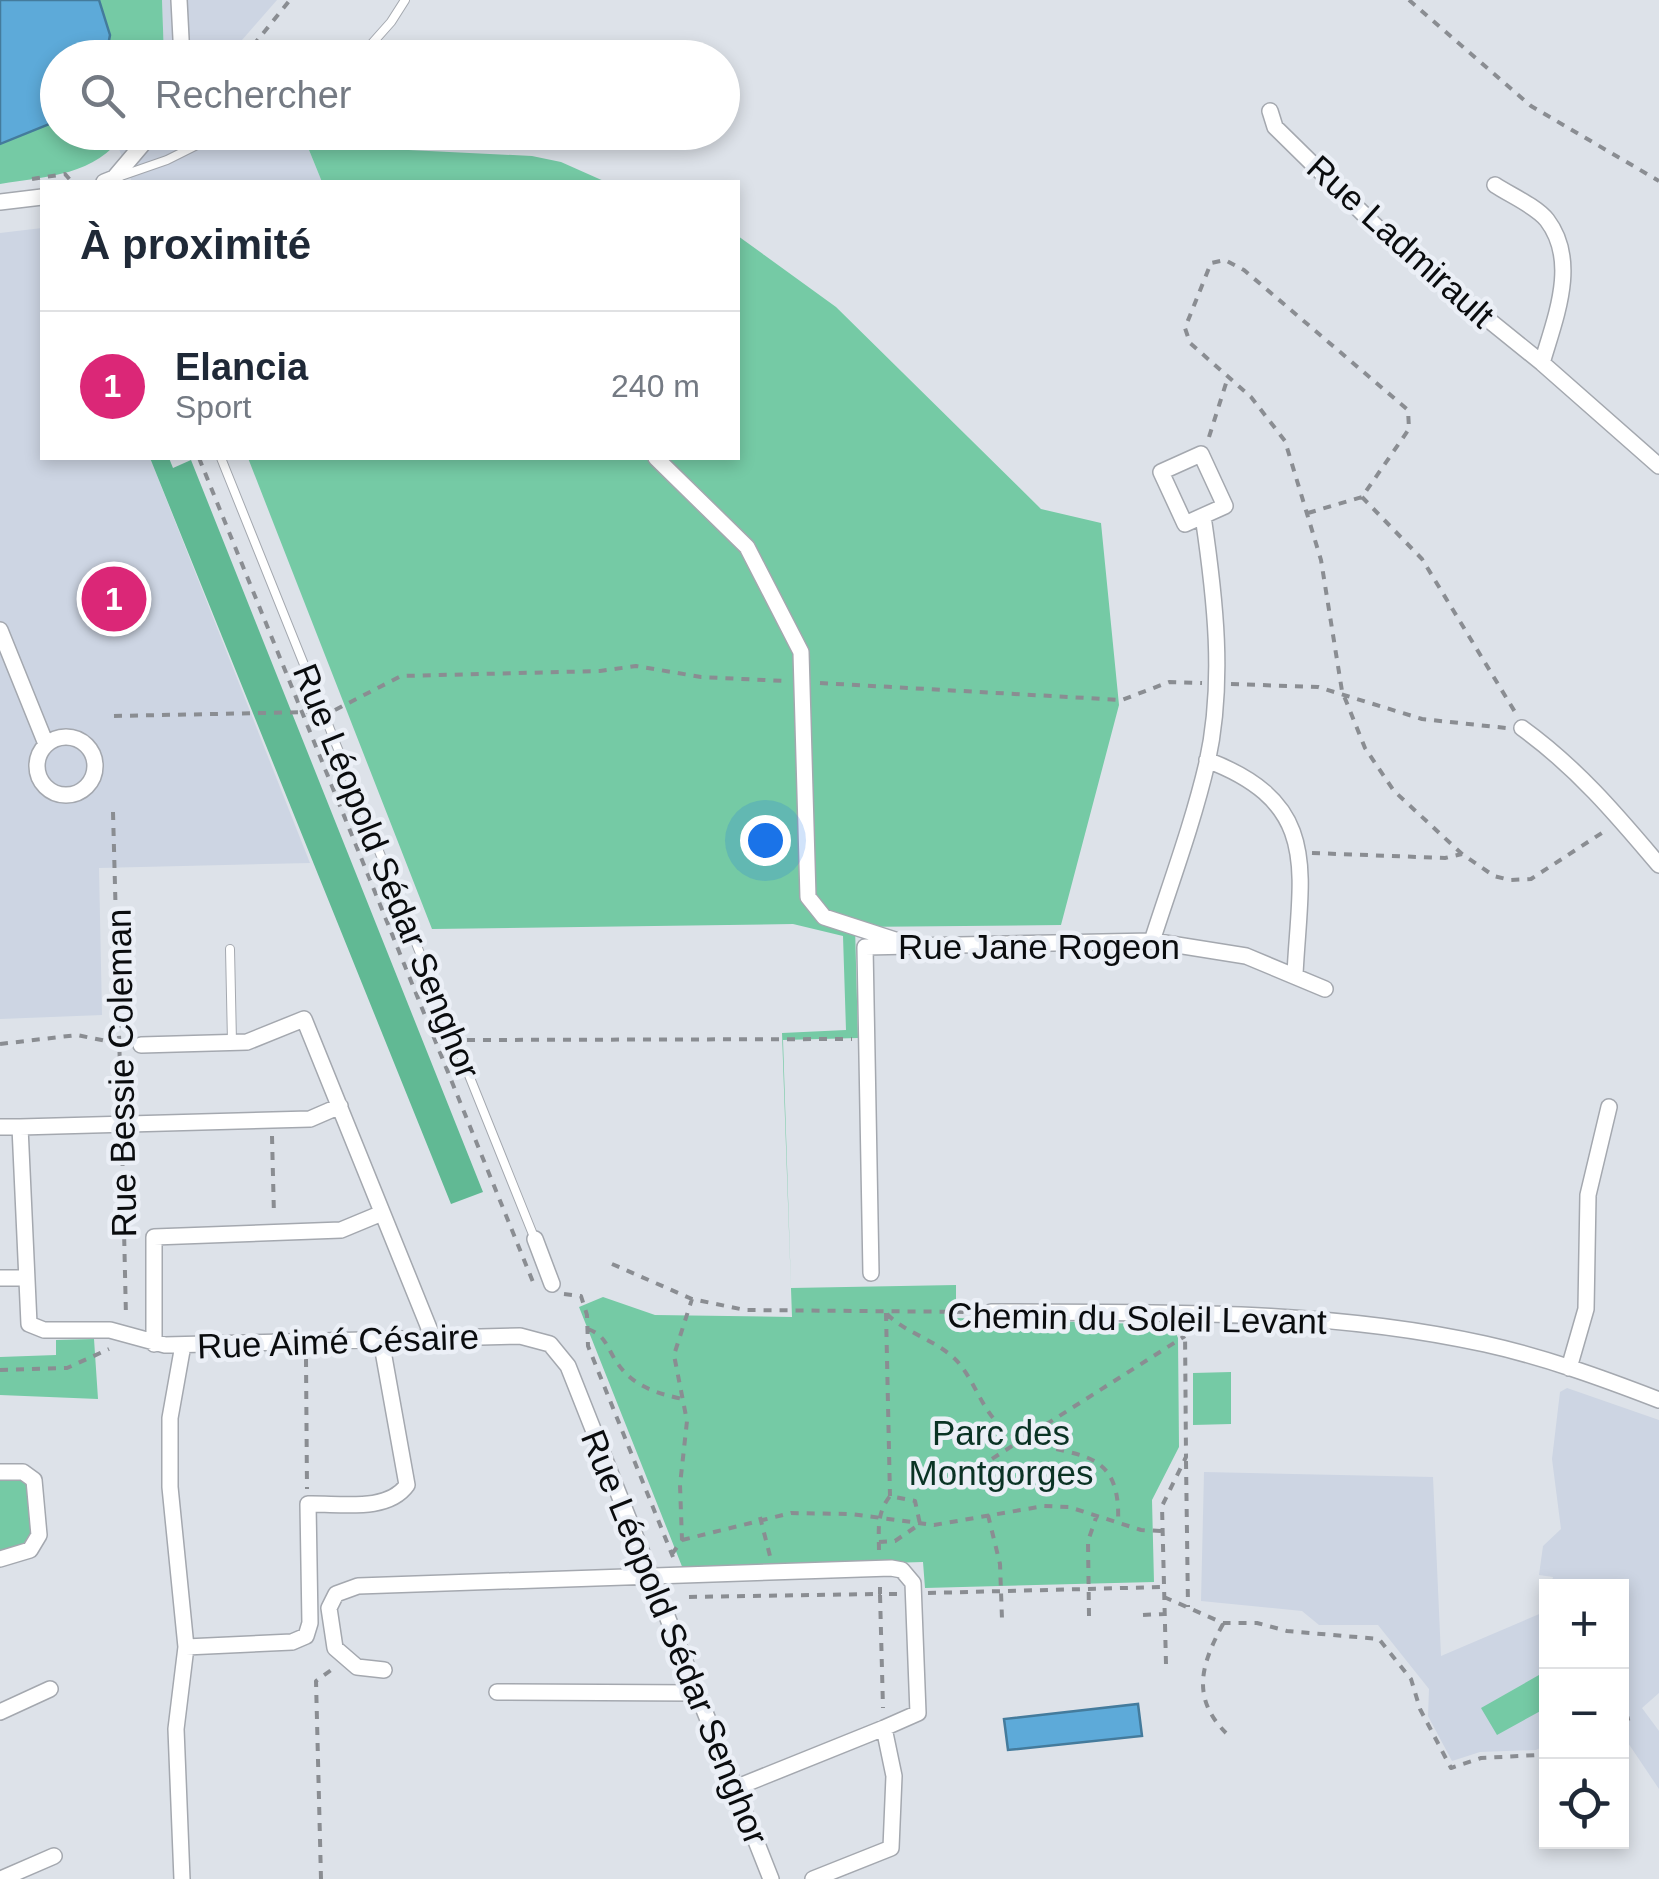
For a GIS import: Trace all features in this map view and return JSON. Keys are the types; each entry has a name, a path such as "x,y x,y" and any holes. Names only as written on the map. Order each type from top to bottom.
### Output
{"street":[{"path":"179,0 181,40"},
{"name":"Rue Ladmirault","path":"1270,111 1274,127 1350,202 1659,466"},
{"path":"112,180 138,150"},
{"path":"1495,185 1546,219 1562,260 1562,292 1542,363"},
{"path":"0,202 40,198"},
{"path":"1200,454 1225,506 1204,516 1185,524 1161,472 1200,454"},
{"path":"658,460 747,547 800,652 808,897 824,917 912,946"},
{"path":"1152,941 1207,760 1216,684 1216,632 1204,516"},
{"path":"0,630 46,744"},
{"path":"1522,728 1561,756 1659,865"},
{"path":"1207,760 1240,773 1265,792 1292,828 1301,853 1295,974"},
{"name":"Rue Jane Rogeon","path":"867,1038 865,946 1152,941 1230,952 1326,989"},
{"path":"141,1044 247,1042 304,1019 433,1338"},
{"path":"867,1038 871,1273"},
{"path":"0,1127 310,1119 340,1106"},
{"path":"1569,1368 1586,1309 1588,1195 1609,1107"},
{"path":"0,1278 25,1278 20,1127"},
{"path":"154,1344 154,1237 341,1230 382,1213"},
{"name":"Rue Léopold Sédar Senghor","path":"535,1239 554,1290"},
{"name":"Rue Aimé Césaire","path":"25,1278 27,1316 35,1328 97,1328 154,1344 520,1336 550,1344"},
{"name":"Chemin du Soleil Levant","path":"990,1312 1184,1314 1353,1324 1481,1343 1569,1368 1659,1400"},
{"path":"186,1647 292,1642 306,1636 310,1623 308,1504 386,1502 399,1496 407,1485 408,1470 381,1340"},
{"name":"Rue Léopold Sédar Senghor","path":"550,1344 568,1366 771,1879"},
{"path":"182,1879 176,1728 186,1647 170,1486 170,1418 183,1345"},
{"path":"0,1472 23,1472 34,1480 39,1535 30,1550 0,1559"},
{"path":"384,1670 367,1670 344,1660 332,1642 328,1608 336,1594 348,1589 891,1568 909,1576 915,1594 918,1713 735,1788"},
{"path":"0,1712 50,1689"},
{"path":"497,1692 696,1693"},
{"path":"813,1879 891,1848 894,1776 884,1728"},
{"path":"1,1879 54,1856"}],"lane":[{"path":"374,40 404,0"},
{"path":"114,180 187,150"},
{"name":"Rue Léopold Sédar Senghor","path":"222,460 535,1239"},
{"path":"230,949 232,1042"}],"path":[{"path":"258,40 290,0"},
{"path":"1409,0 1531,106 1659,181"},
{"path":"1308,513 1362,497 1409,429 1408,410 1244,270 1225,260 1212,262 1185,328 1190,343 1251,398 1285,442 1308,513 1327,596 1342,691 1365,748 1394,791 1462,854 1494,876 1532,879 1622,820"},
{"path":"1200,454 1228,377"},
{"path":"200,460 528,1278 554,1290 581,1296 588,1346 680,1575"},
{"path":"1362,497 1422,559 1522,728"},
{"path":"114,716 340,710 400,676 600,672 636,666 701,677 1122,700 1169,682 1342,691 1422,719 1464,726 1522,728"},
{"name":"Rue Bessie Coleman","path":"114,812 126,1334"},
{"path":"1301,853 1444,858 1462,854"},
{"path":"0,1044 77,1035 141,1044"},
{"path":"455,1040 867,1038"},
{"path":"272,1120 274,1231"},
{"name":"Chemin du Soleil Levant","path":"612,1264 692,1298 744,1310 990,1312"},
{"path":"672,1554 682,1540 684,1399 674,1355 692,1298"},
{"path":"886,1313 958,1361 1002,1427 1024,1438 1088,1457 1104,1467 1117,1490 1118,1522"},
{"path":"878,1520 890,1496 886,1313"},
{"path":"1184,1314 1188,1608"},
{"path":"588,1328 600,1334 634,1382 656,1394 684,1399"},
{"path":"0,1370 68,1368 106,1351 126,1334"},
{"path":"965,1476 1185,1336"},
{"path":"306,1341 308,1504"},
{"path":"1166,1664 1162,1506 1186,1457"},
{"path":"890,1496 914,1502 920,1524"},
{"path":"682,1540 760,1517 825,1512 920,1524 1044,1506 1162,1530"},
{"path":"988,1514 1000,1564 1002,1619"},
{"path":"1089,1616 1088,1541 1097,1515"},
{"path":"760,1517 772,1566"},
{"path":"879,1542 895,1541 920,1524"},
{"path":"915,1594 1164,1587"},
{"path":"689,1596 880,1594 884,1728"},
{"path":"1164,1596 1223,1623 1257,1623 1287,1631 1379,1638 1411,1679 1420,1709 1451,1768 1482,1758 1539,1754"},
{"path":"1144,1615 1165,1614"},
{"path":"1223,1623 1206,1656 1201,1678 1226,1733"},
{"path":"321,1879 316,1681 344,1660"}],"shaded area":[{"path":"162,0 277,0 242,40 163,40"},
{"path":"119,150 309,150 321,180 131,180"},
{"path":"40,228 40,460 151,460 310,863 99,868 102,1015 0,1019 0,233"},
{"path":"1567,1388 1659,1420 1659,1693 1642,1708 1659,1731 1659,1789 1629,1744 1629,1579 1553,1579 1539,1575 1543,1546 1561,1529 1552,1459 1560,1392"},
{"path":"1204,1472 1433,1477 1441,1656 1539,1614 1539,1748 1480,1752 1452,1761 1428,1716 1429,1689 1378,1625 1319,1625 1302,1611 1201,1601"}],"green space":[{"path":"0,0 162,0 163,40 40,40 40,150 109,150 69,172 0,184"},
{"path":"309,150 532,156 561,162 602,180 321,180"},
{"name":"Parc des Montgorges","path":"740,237 836,307 1041,509 1101,523 1119,705 1061,925 855,927 858,1038 783,1040 791,1288 956,1285 956,1318 1172,1325 1178,1338 1179,1447 1152,1500 1154,1582 925,1588 923,1562 683,1569 579,1307 603,1297 655,1315 792,1317 782,1033 846,1030 843,936 793,924 432,929 249,460 740,460"},
{"path":"151,460 170,460 173,468 191,460 483,1192 451,1204"},
{"path":"94,1339 98,1399 0,1395 0,1357 56,1355 56,1340"},
{"path":"1231,1372 1231,1424 1193,1425 1193,1373"},
{"path":"0,1480 22,1480 29,1487 32,1535 22,1545 0,1550"},
{"path":"1539,1675 1539,1712 1497,1735 1481,1708"}],"water":[{"path":"0,0 99,0 109,40 40,40 40,128 0,144"},
{"path":"1138,1704 1142,1736 1008,1750 1004,1719"}],"place":[{"name":"Elancia","path":"114,599"}]}
